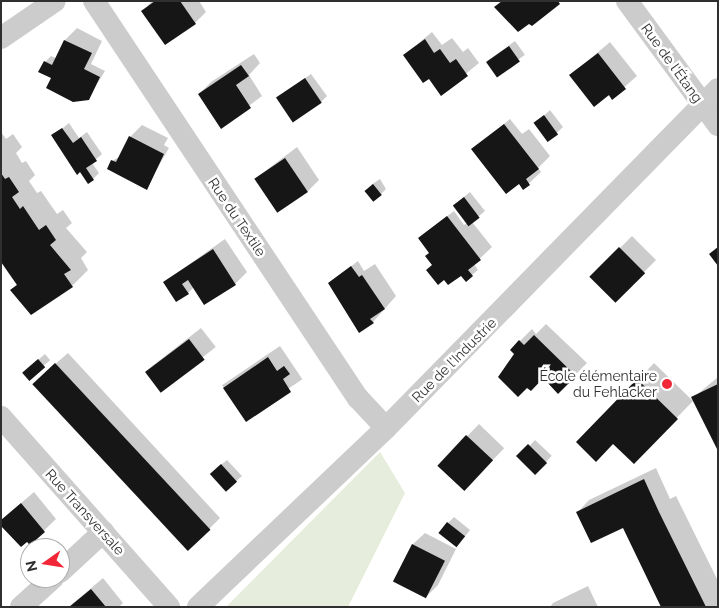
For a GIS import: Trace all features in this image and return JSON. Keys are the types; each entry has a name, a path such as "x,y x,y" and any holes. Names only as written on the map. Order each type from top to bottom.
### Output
{"street":[{"path":"1,38 55,1"},
{"name":"Rue du Textile","path":"94,1 358,398 386,428"},
{"name":"Rue de l'Étang","path":"627,1 710,96 718,125"},
{"name":"Rue de l'Industrie","path":"198,607 386,428 710,96"},
{"name":"Rue Transversale","path":"1,417 169,607"},
{"path":"70,563 103,532"},
{"path":"22,607 42,588"}],"green space":[{"path":"380,452 405,493 348,607 226,607"}],"building":[{"path":"155,1 180,1 196,24 165,45 141,11"},
{"path":"502,1 558,1 560,4 532,26 529,24 518,32 494,7"},
{"path":"425,39 434,53 440,49 450,63 456,59 468,76 441,96 429,79 423,83 403,55"},
{"path":"64,40 92,53 84,69 100,77 89,100 73,102 46,88 51,78 38,72 44,61 52,65"},
{"path":"509,46 520,62 497,78 486,62"},
{"path":"598,53 626,89 612,100 609,95 594,107 569,75"},
{"path":"241,65 249,76 236,85 251,108 221,129 198,94"},
{"path":"305,78 322,103 293,122 276,98"},
{"path":"544,115 558,134 548,142 533,123"},
{"path":"504,124 539,169 526,179 530,185 523,190 519,184 506,194 471,149"},
{"path":"62,128 73,143 81,137 97,161 86,168 94,180 88,184 80,172 77,175 51,135"},
{"path":"129,136 164,154 147,190 107,169 111,160 116,162"},
{"path":"285,158 308,192 277,213 254,179"},
{"path":"1,173 5,179 9,177 19,192 12,197 20,209 23,206 39,230 46,225 56,240 50,245 71,270 64,274 73,287 31,315 10,290 17,285 1,262"},
{"path":"373,184 382,195 373,202 364,191"},
{"path":"464,197 480,218 468,226 453,205"},
{"path":"447,216 481,260 468,270 473,276 466,282 461,276 448,285 444,280 438,285 426,270 432,265 425,256 429,253 418,238"},
{"path":"619,247 645,273 615,303 589,277"},
{"path":"718,247 718,266 709,254"},
{"path":"213,249 236,285 204,305 188,280 182,284 189,294 176,302 163,282"},
{"path":"351,266 359,277 362,275 385,309 370,319 374,323 359,333 328,283"},
{"path":"534,335 576,376 558,394 546,381 554,373 551,370 531,391 527,388 518,397 498,377 514,354 510,350 519,340 524,345"},
{"path":"189,339 205,360 161,393 145,372"},
{"path":"268,357 277,371 284,366 290,374 283,379 291,392 246,422 223,388"},
{"path":"38,359 45,367 29,381 22,373"},
{"path":"55,363 210,530 188,551 32,384"},
{"path":"637,379 678,419 634,464 613,444 596,462 576,442"},
{"path":"718,384 718,451 691,397"},
{"path":"466,435 493,460 464,491 437,466"},
{"path":"528,444 547,463 535,475 516,456"},
{"path":"221,464 237,482 226,492 210,474"},
{"path":"644,479 706,607 661,607 623,528 591,543 576,512"},
{"path":"21,503 45,532 38,538 20,538 20,546 1,526 1,520"},
{"path":"447,522 465,536 457,547 438,533"},
{"path":"412,544 445,561 426,598 393,581"},
{"path":"91,589 106,607 69,607"}],"place":[{"name":"École élémentaire du Fehlacker","path":"667,384"}]}
